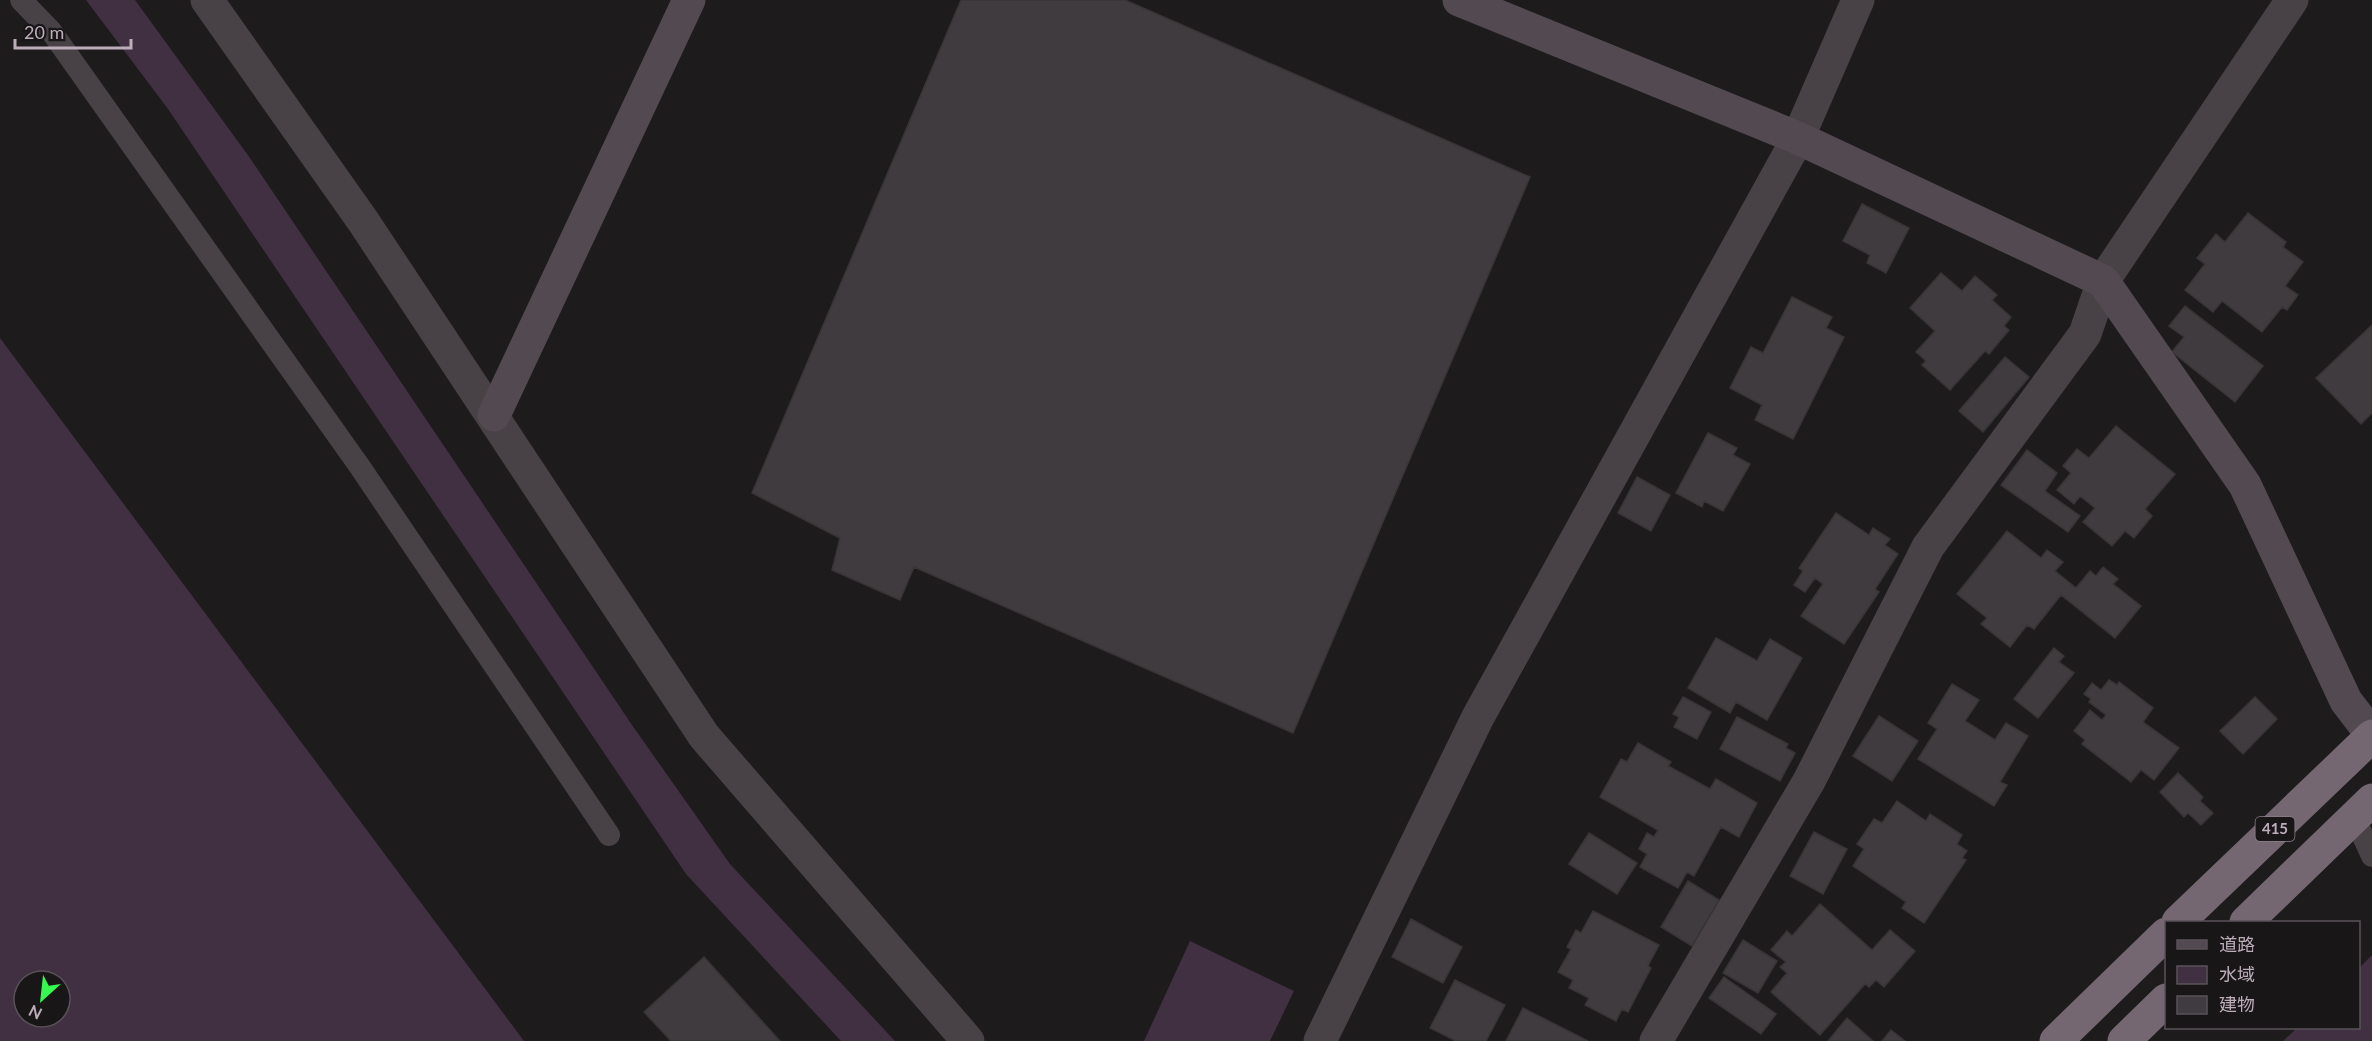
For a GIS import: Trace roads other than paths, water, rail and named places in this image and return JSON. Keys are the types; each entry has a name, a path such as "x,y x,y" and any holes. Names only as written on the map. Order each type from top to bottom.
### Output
{"highway":[{"name":"415","path":"2179,921 2372,736"},
{"name":"415","path":"2247,921 2363,809"},
{"path":"2055,1041 2165,935"},
{"path":"2124,1041 2165,1001"}],"street":[{"path":"207,0 363,221 494,415 704,736 968,1041"},
{"path":"494,415 689,0"},
{"path":"1459,0 1798,138 2103,281 2245,485 2346,700 2372,736"},
{"path":"1320,1041 1478,717 1798,138 1858,0"},
{"path":"1656,1041 1809,781 1928,547 2085,334 2103,281 2292,0"}],"lane":[{"path":"21,0 51,31 353,458 609,835"},
{"path":"2363,809 2372,856"}],"water":[{"path":"86,0 135,0 250,158 632,725 730,864 895,1041 841,1041 686,874 168,109"},
{"path":"0,338 524,1041 0,1041"},
{"path":"1190,941 1294,991 1270,1041 1144,1041"},
{"path":"2372,955 2372,1041 2283,1041 2296,1029 2360,1029 2360,967"}]}
